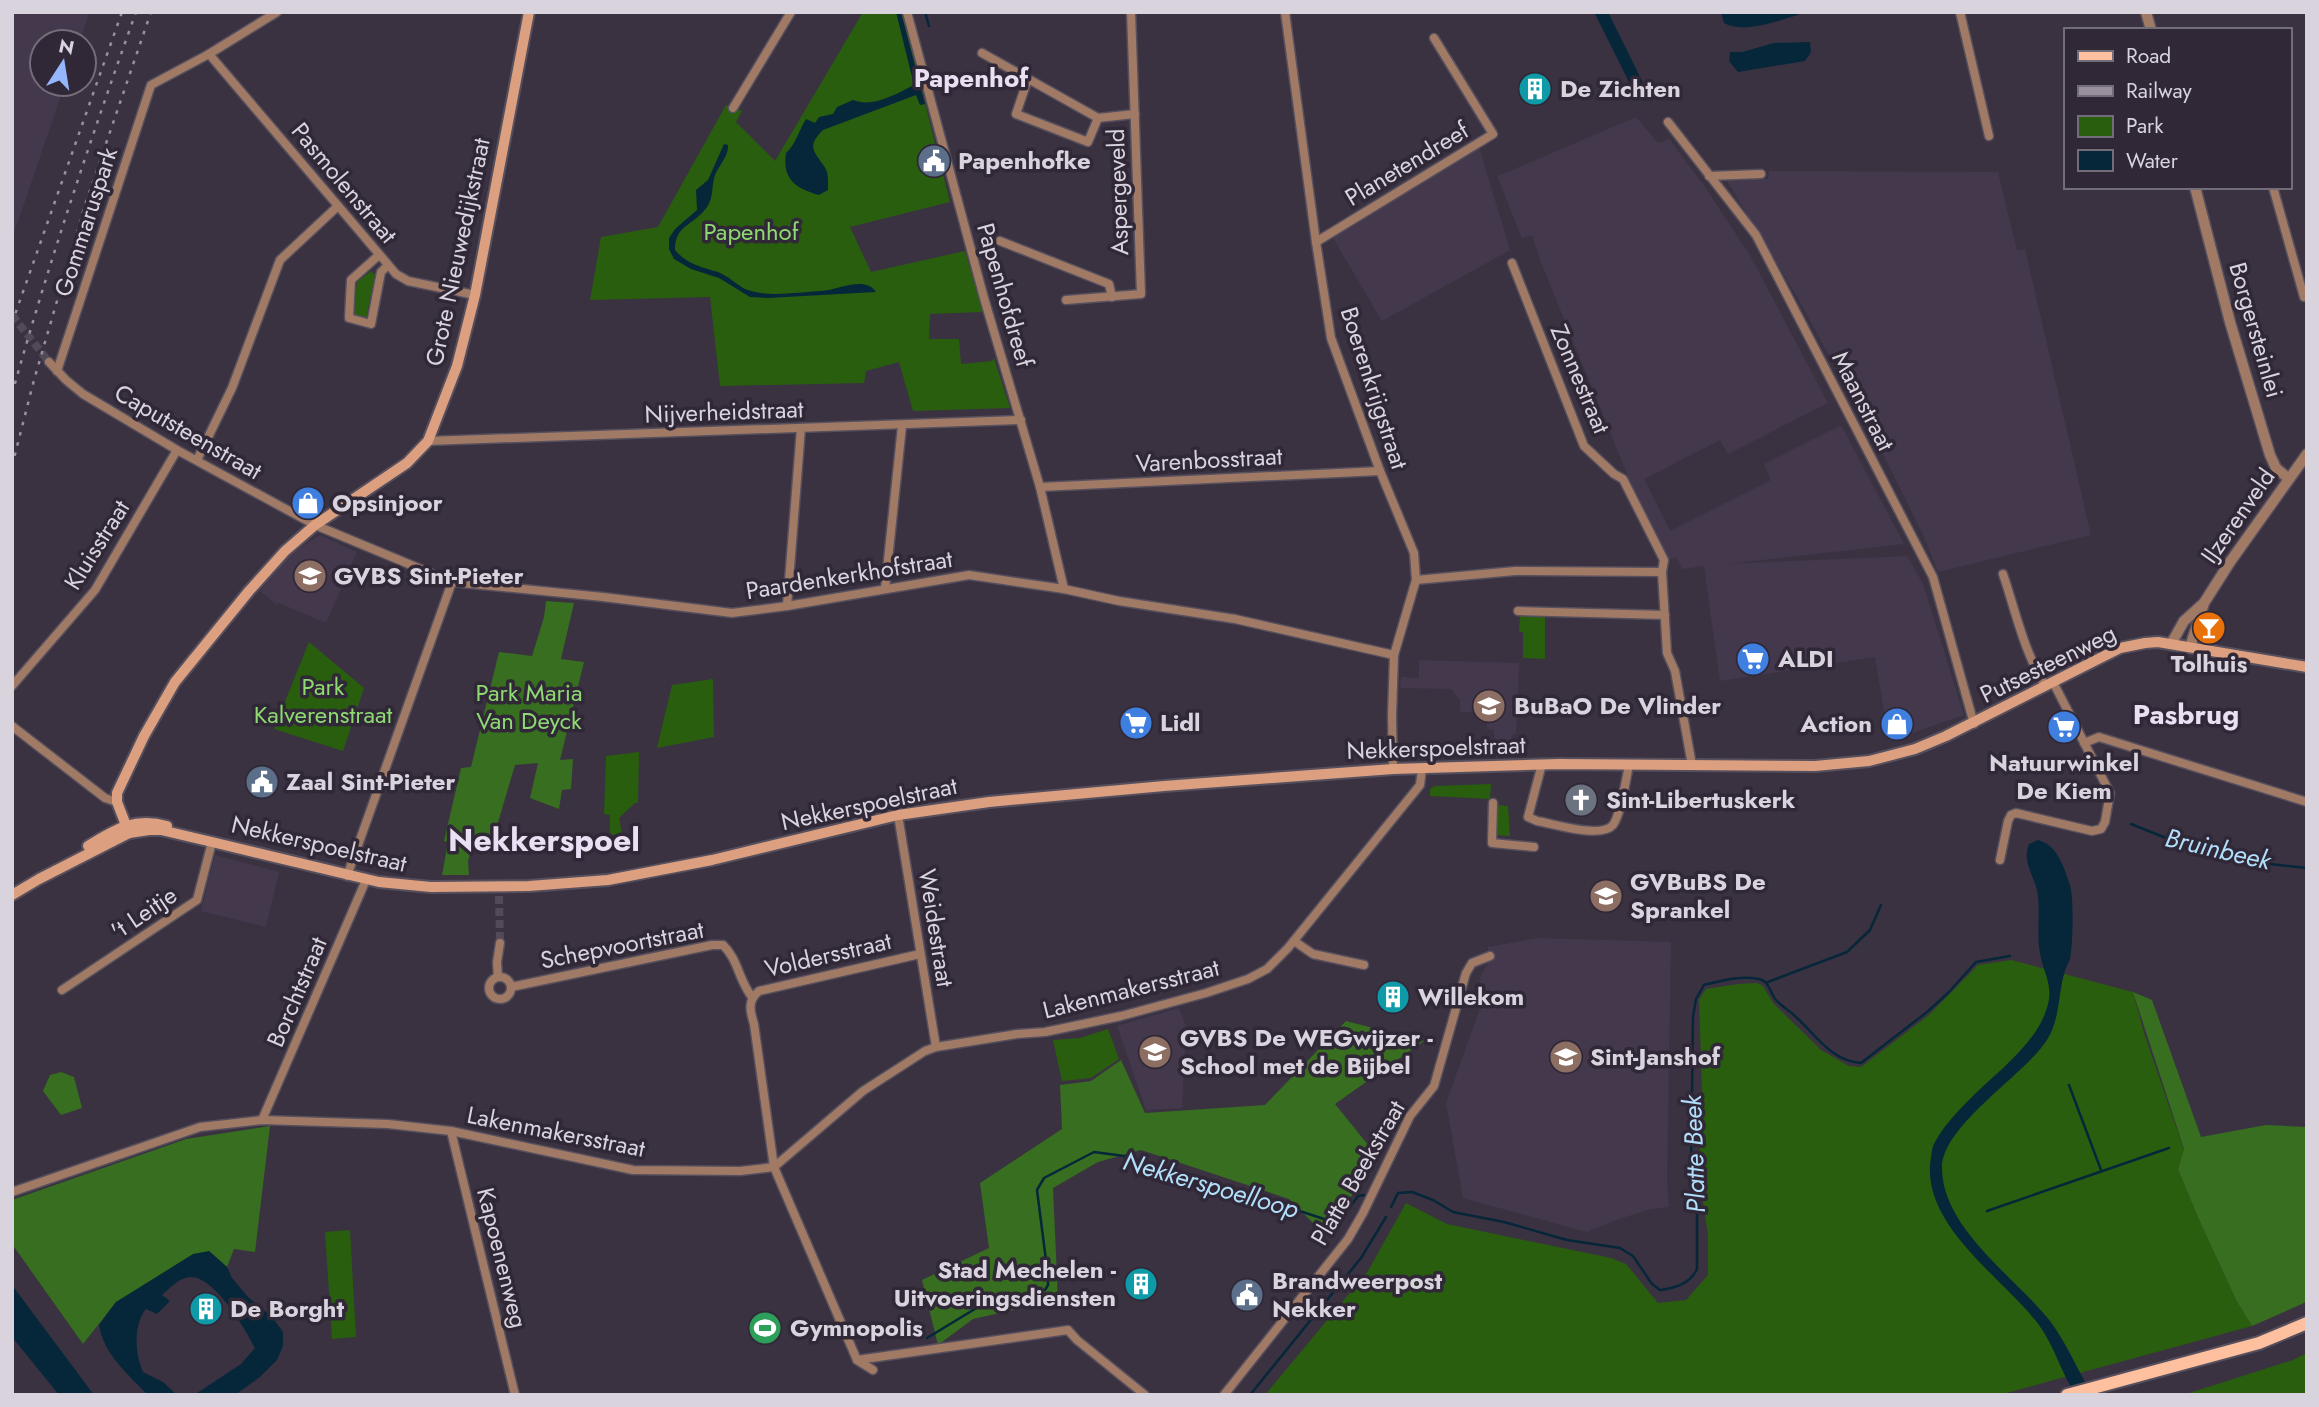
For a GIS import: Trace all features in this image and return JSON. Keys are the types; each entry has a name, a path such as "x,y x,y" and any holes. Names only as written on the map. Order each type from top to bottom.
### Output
{"main road":[{"name":"Grote Nieuwedijkstraat","path":"117,802 117,793 144,736 175,682 225,618 285,551 315,525 407,463 428,441 457,366 475,295 529,12"},
{"name":"Putsesteenweg","path":"1974,724 2120,648 2145,643 2171,644 2307,667"},
{"name":"Nekkerspoelstraat","path":"12,895 127,829 161,830 366,880 498,891 608,880 712,860 898,815 989,802 1393,769 1542,764 1815,766 1869,761 1915,748 1974,724"},
{"path":"117,802 127,829"},
{"path":"2070,1394 2259,1343 2305,1324"}],"street":[{"path":"209,54 276,12"},
{"path":"733,108 792,12"},
{"name":"Papenhofdreef","path":"907,12 984,298 1040,487 1065,589"},
{"name":"Aspergeveld","path":"1066,300 1142,294 1131,12"},
{"name":"Boerenkrijgstraat","path":"1285,12 1331,338 1380,471 1414,553 1416,580 1394,655 1393,769"},
{"path":"1960,12 1989,136"},
{"name":"Planetendreef","path":"1316,242 1493,134 1434,38"},
{"path":"982,53 1098,118 1135,114"},
{"name":"Gommaruspark","path":"57,371 151,85 209,54"},
{"name":"Pasmolenstraat","path":"209,54 396,275 408,281 475,295"},
{"path":"1028,79 1016,114 1088,142 1098,118"},
{"name":"Maanstraat","path":"1668,122 1756,235 1933,577 1974,724"},
{"path":"1709,176 1761,174"},
{"name":"Borgersteinlei","path":"2196,189 2230,322 2270,455 2276,468 2289,479"},
{"path":"2274,189 2304,297"},
{"path":"197,460 232,388 280,260 338,206"},
{"path":"1000,241 1109,284 1112,296"},
{"path":"379,255 351,280 349,318 371,324 381,272 388,265"},
{"name":"Zonnestraat","path":"1512,263 1584,446 1614,474 1623,478 1664,560 1662,572 1667,653 1675,671 1692,765"},
{"name":"Caputsteenstraat","path":"49,362 83,394 177,450 315,525"},
{"name":"Nijverheidstraat","path":"428,441 1021,420"},
{"path":"885,589 902,425"},
{"path":"787,606 801,428"},
{"name":"Kluisstraat","path":"12,686 95,590 177,450"},
{"name":"IJzerenveld","path":"2190,647 2204,603 2307,454"},
{"name":"Varenbosstraat","path":"1040,487 1380,471"},
{"name":"Paardenkerkhofstraat","path":"315,525 452,583 603,597 732,613 969,575 1235,619 1394,655"},
{"path":"1416,580 1515,571 1662,572"},
{"path":"2000,860 2011,816 2017,813 2029,815 2092,831 2101,828 2105,822 2110,793 2050,684 2040,677 2003,573"},
{"path":"347,876 452,583"},
{"name":"IJzerenveld","path":"2171,644 2184,621 2204,603"},
{"path":"1518,611 1665,615"},
{"path":"12,726 105,798 117,802"},
{"path":"2084,743 2099,737 2307,802"},
{"name":"Nekkerspoelstraat","path":"1542,764 1528,817 1596,832 1607,831 1615,822 1629,765"},
{"name":"Lakenmakersstraat","path":"12,1192 192,1130 216,1124 262,1120 388,1124 451,1131 633,1170 740,1171 774,1167 863,1091 926,1051 1017,1034 1045,1032 1121,1016 1206,993 1248,979 1267,969 1294,942 1420,785 1422,769"},
{"path":"1493,803 1492,843 1534,847"},
{"name":"Weidestraat","path":"898,815 936,1047"},
{"name":"'t Leitje","path":"62,990 197,900 212,842"},
{"name":"Borchtstraat","path":"262,1120 366,880"},
{"path":"1294,942 1313,954 1364,965"},
{"name":"Schepvoortstraat","path":"498,977 500,943"},
{"name":"Schepvoortstraat","path":"511,987 712,945 723,945 731,953 744,987 752,996"},
{"name":"Voldersstraat","path":"858,1360 774,1167 754,1024 749,1007 752,996 759,991 920,954"},
{"name":"Platte Beekstraat","path":"1223,1395 1348,1239 1410,1116 1434,1086 1466,973 1472,963 1490,956"},
{"name":"Schepvoortstraat","path":"498,977 507,979 511,987 504,998 494,996 490,987 492,981 498,977"},
{"name":"Kapoenenweg","path":"451,1131 515,1395"},
{"path":"858,1360 1068,1330 1145,1395"},
{"path":"858,1360 873,1370"}],"shaded area":[{"path":"12,12 90,12 84,28 28,28 28,98 60,98 12,239"},
{"path":"1636,117 1658,143 1669,139 1705,187 1751,257 1828,403 1728,454 1720,440 1644,479 1670,531 1771,480 1764,464 1841,425 1904,544 1726,564 1907,556 1923,584 1964,715 1889,741 1875,657 1720,681 1704,566 1682,569 1676,557 1669,560 1632,486 1532,235 1522,239 1498,178"},
{"path":"1479,147 1510,250 1382,321 1333,238"},
{"path":"1769,171 1998,172 2017,251 2025,249 2091,535 1938,572 1924,537 1881,450 1796,295 1726,179 1768,179"},
{"name":"GVBS Sint-Pieter","path":"320,535 357,552 326,623 279,603 277,605 260,591 286,557"},
{"name":"BuBaO De Vlinder","path":"1419,660 1519,663 1516,734 1511,735 1513,756 1496,757 1494,730 1487,729 1487,713 1460,712 1460,700 1451,689 1400,688 1401,677 1419,678"},
{"path":"215,855 279,872 266,927 201,911"},
{"name":"Sint-Janshof","path":"1538,938 1671,942 1667,1180 1669,1207 1651,1209 1587,1232 1463,1198 1446,1103 1479,1011 1479,984 1488,964 1488,947"},
{"name":"GVBS De WEGwijzer - School met de Bijbel","path":"1179,1008 1186,1026 1182,1108 1146,1110 1117,1026"}],"green space":[{"name":"Papenhof","path":"863,12 902,12 950,202 850,227 871,272 965,251 983,312 930,314 929,339 959,339 961,364 992,361 994,358 1010,408 913,411 899,362 866,371 864,383 720,386 710,297 590,300 601,237 658,227 726,105 742,111 736,122 775,161"},
{"path":"371,271 375,275 366,319 354,315 357,282"},
{"name":"Park Maria Van Deyck","path":"546,601 574,603 561,659 584,662 560,760 573,759 571,789 562,790 559,809 530,798 538,763 515,765 491,846 472,847 468,861 469,875 442,875 448,842 444,841 461,768 471,767 499,652 532,656"},
{"path":"1520,616 1545,617 1545,659 1523,658 1523,632 1519,632"},
{"name":"Park Kalverenstraat","path":"309,642 364,688 343,751 274,729"},
{"path":"713,679 714,737 657,748 672,685"},
{"path":"639,752 638,803 619,818 622,834 612,835 610,815 604,814 606,756"},
{"path":"1491,784 1490,799 1430,796 1430,789 1435,786"},
{"path":"1496,805 1508,806 1510,836 1496,835"},
{"path":"2011,960 2133,992 2144,1033 2184,1150 2178,1169 2236,1300 2252,1326 1999,1395 1265,1395 1368,1271 1406,1203 1447,1224 1611,1258 1626,1264 1658,1303 1686,1300 1708,1275 1708,1235 1698,1169 1703,1122 1699,1000 1706,989 1757,983 1763,986 1773,1003 1821,1050 1849,1066 1861,1067 1929,1015 1978,965"},
{"path":"2133,992 2152,1000 2201,1137 2266,1125 2307,1127 2307,1301 2302,1304 2252,1326 2236,1300 2178,1169 2184,1149"},
{"path":"1346,1021 1424,1041 1335,1104 1377,1156 1326,1236 1289,1199 1141,1150 1098,1162 1053,1188 1058,1300 973,1319 938,1345 922,1280 989,1248 980,1183 1062,1129 1060,1085 1091,1081 1121,1060 1145,1113 1265,1105"},
{"path":"1108,1029 1119,1059 1091,1078 1062,1081 1053,1040 1080,1038"},
{"path":"61,1072 74,1077 82,1108 61,1115 43,1091 50,1075"},
{"path":"270,1126 255,1252 234,1249 227,1267 209,1251 116,1302 83,1344 12,1244 12,1200 186,1139"},
{"path":"350,1230 356,1337 332,1339 325,1232"},
{"path":"2307,1353 2307,1395 2183,1395 2293,1360"}],"water":[{"path":"896,12 901,12 925,104 920,105 916,95 823,130 815,140 813,148 827,171 828,190 819,195 803,189 788,176 785,162 786,153 806,119 815,123 819,117 833,114 837,107 853,100 876,101 914,85"},
{"path":"1594,12 1608,12 1651,99 1645,101 1635,94"},
{"path":"1721,12 1800,12 1771,23 1741,27 1724,23"},
{"path":"1810,42 1811,52 1805,61 1738,72 1729,61 1730,52 1742,52 1774,43"},
{"path":"724,144 728,145 727,153 715,175 709,203 678,235 675,250 680,255 689,262 722,274 754,292 793,293 858,284 871,287 876,292 750,297 719,278 691,269 674,259 669,249 669,238 675,229 697,210 696,190 708,180"},
{"path":"2038,840 2051,847 2059,858 2070,885 2072,901 2070,959 2064,974 2057,1016 2047,1040 2036,1054 1955,1136 1945,1153 1942,1169 1946,1191 1968,1232 2050,1321 2092,1395 2076,1395 2039,1325 1967,1249 1951,1228 1938,1205 1931,1182 1931,1157 1938,1136 1959,1110 2015,1057 2036,1032 2048,1004 2048,984 2039,945 2037,890 2027,856 2029,844"},
{"path":"209,1251 227,1267 232,1278 248,1297 272,1317 283,1332 283,1346 277,1360 260,1377 235,1395 194,1395 241,1364 255,1348 228,1305 209,1285 190,1277 182,1279 162,1295 170,1301 157,1314 146,1309 139,1323 137,1348 143,1372 163,1382 177,1395 148,1395 111,1355 99,1325 116,1302 193,1254"},
{"path":"12,1285 94,1395 59,1395 12,1337"}],"waterway":[{"path":"925,12 929,26"},
{"name":"Bruinbeek","path":"2131,824 2191,848 2252,862 2307,868"},
{"path":"1768,982 1847,952 1870,930 1881,905"},
{"name":"Platte Beek","path":"1391,1207 1398,1193 1412,1192 1453,1212 1504,1222 1567,1240 1620,1248 1633,1256 1652,1284 1660,1290 1686,1282 1697,1269 1697,1208 1692,1193 1691,1164 1693,1017 1696,999 1704,985 1738,978 1762,980 1777,1002 1825,1046 1841,1058 1861,1063 1927,1012 1976,962 2010,956"},
{"path":"2069,1085 2101,1170"},
{"path":"1987,1211 2169,1148"},
{"name":"Nekkerspoelloop","path":"927,1338 988,1301 1045,1290 1048,1276 1037,1190 1044,1178 1094,1152 1124,1156 1172,1169 1327,1220 1341,1216 1358,1196 1364,1195"},
{"name":"Platte Beek","path":"1250,1395 1361,1258 1386,1217"}],"tunnel":[{"path":"12,315 49,362"},
{"path":"499,896 500,943"}],"railway":[{"path":"12,323 122,12"},
{"path":"12,394 71,202 136,12"},
{"path":"12,466 85,205 151,12"}],"place":[{"name":"De Zichten","path":"1535,89"},
{"name":"Papenhofke","path":"934,161"},
{"name":"Opsinjoor","path":"308,503"},
{"name":"GVBS Sint-Pieter","path":"310,576"},
{"name":"Tolhuis","path":"2209,628"},
{"name":"ALDI","path":"1753,659"},
{"name":"BuBaO De Vlinder","path":"1489,706"},
{"name":"Lidl","path":"1136,723"},
{"name":"Action","path":"1897,724"},
{"name":"Natuurwinkel De Kiem","path":"2064,727"},
{"name":"Zaal Sint-Pieter","path":"262,782"},
{"name":"Sint-Libertuskerk","path":"1581,800"},
{"name":"GVBuBS De Sprankel","path":"1606,896"},
{"name":"Willekom","path":"1393,997"},
{"name":"GVBS De WEGwijzer - School met de Bijbel","path":"1155,1052"},
{"name":"Sint-Janshof","path":"1566,1057"},
{"name":"Stad Mechelen - Uitvoeringsdiensten","path":"1141,1284"},
{"name":"Brandweerpost Nekker","path":"1247,1295"},
{"name":"De Borght","path":"206,1309"},
{"name":"Gymnopolis","path":"765,1328"}],"district":[{"name":"Papenhof","path":"971,78"},
{"name":"Pasbrug","path":"2186,714"},
{"name":"Nekkerspoel","path":"544,840"}]}
